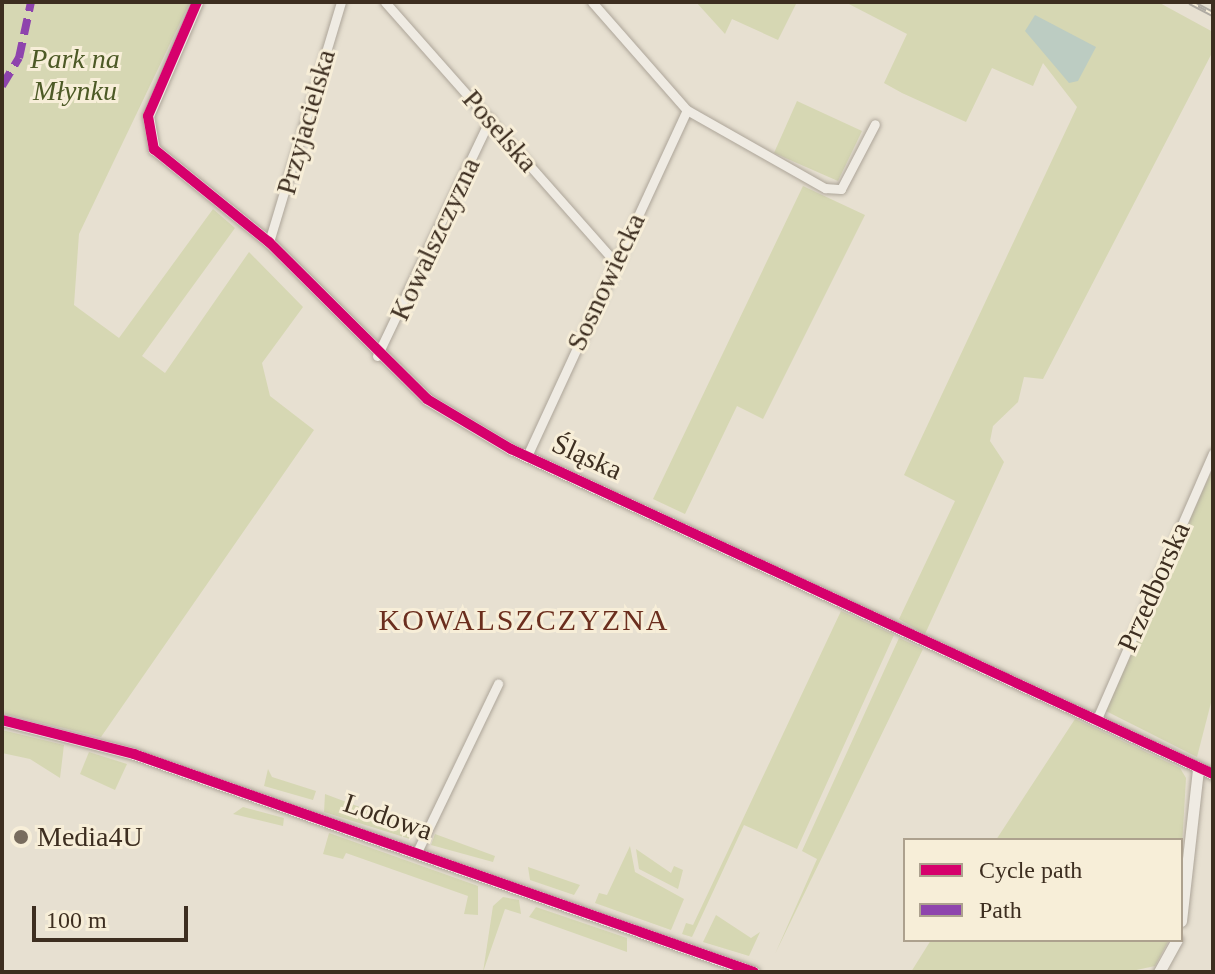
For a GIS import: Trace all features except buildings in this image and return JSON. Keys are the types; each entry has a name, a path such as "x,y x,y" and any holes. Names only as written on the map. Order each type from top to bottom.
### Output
{"street":[{"name":"Śląska","path":"197,2 148,116 149,139 162,158 269,242 377,356 445,412 527,456 1213,774"},
{"name":"Przyjacielska","path":"269,242 341,2"},
{"name":"Poselska","path":"385,2 614,261"},
{"path":"592,2 687,110 838,191 875,124"},
{"name":"Sosnowiecka","path":"527,456 614,261 687,110"},
{"name":"Kowalszczyzna","path":"377,356 490,119"},
{"name":"Przedborska","path":"1096,721 1213,453"},
{"path":"417,852 498,684"},
{"name":"Lodowa","path":"2,720 134,754 754,972"},
{"path":"1183,903 1198,769"},
{"path":"1159,972 1176,942"}],"green space":[{"name":"Park na Młynku","path":"2,2 190,2 79,234 74,305 119,338 213,209 235,228 142,356 165,373 249,252 303,307 262,363 270,396 314,430 101,737 2,713"},
{"path":"696,2 797,2 778,40 732,19 725,34"},
{"path":"845,2 1158,2 1213,32 1213,51 1043,379 1024,377 1018,402 993,426 990,441 1004,462 925,634 899,619 955,501 904,475 1077,107 1043,63 1033,86 992,68 966,122 884,83 907,34"},
{"path":"797,101 862,131 838,181 774,153"},
{"path":"803,186 865,215 763,419 737,406 685,514 653,499"},
{"path":"1213,468 1213,695 1197,757 1104,710"},
{"path":"841,611 894,635 797,849 744,825 692,937 682,934 686,923 693,925"},
{"path":"899,638 923,649 775,954 817,859 802,851"},
{"path":"1075,719 1180,768 1186,778 1182,838 997,838"},
{"path":"2,730 64,745 60,778 30,759 2,753"},
{"path":"89,752 127,764 115,790 80,774"},
{"path":"268,769 272,777 316,791 313,800 264,786"},
{"path":"325,794 419,828 410,839 324,812"},
{"path":"243,807 284,818 283,826 233,814"},
{"path":"329,833 478,886 478,915 464,914 468,896 346,853 343,859 323,854"},
{"path":"435,834 495,856 493,862 431,845"},
{"path":"630,846 635,872 684,899 671,930 595,903 599,893 607,895"},
{"path":"636,849 671,873 674,866 683,870 678,889 639,869"},
{"path":"528,867 580,885 574,895 530,880"},
{"path":"503,897 519,900 521,914 505,909 483,972 493,906"},
{"path":"536,907 627,938 627,952 529,917"},
{"path":"716,915 751,938 760,932 749,956 703,942"},
{"path":"930,942 1168,942 1155,966 1127,972 911,972"}],"shaded area":[{"path":"1035,15 1096,47 1078,81 1069,83 1025,31"}],"railway":[{"path":"1190,2 1213,14"}],"marked path":[{"path":"2,86 19,58 31,2"}],"cycle path":[{"path":"197,2 148,116 154,149 269,242 427,399 511,449 1213,774"},
{"path":"2,720 134,754 754,972"}],"place":[{"name":"Media4U","path":"21,837"}],"district":[{"name":"KOWALSZCZYZNA","path":"524,620"}]}
